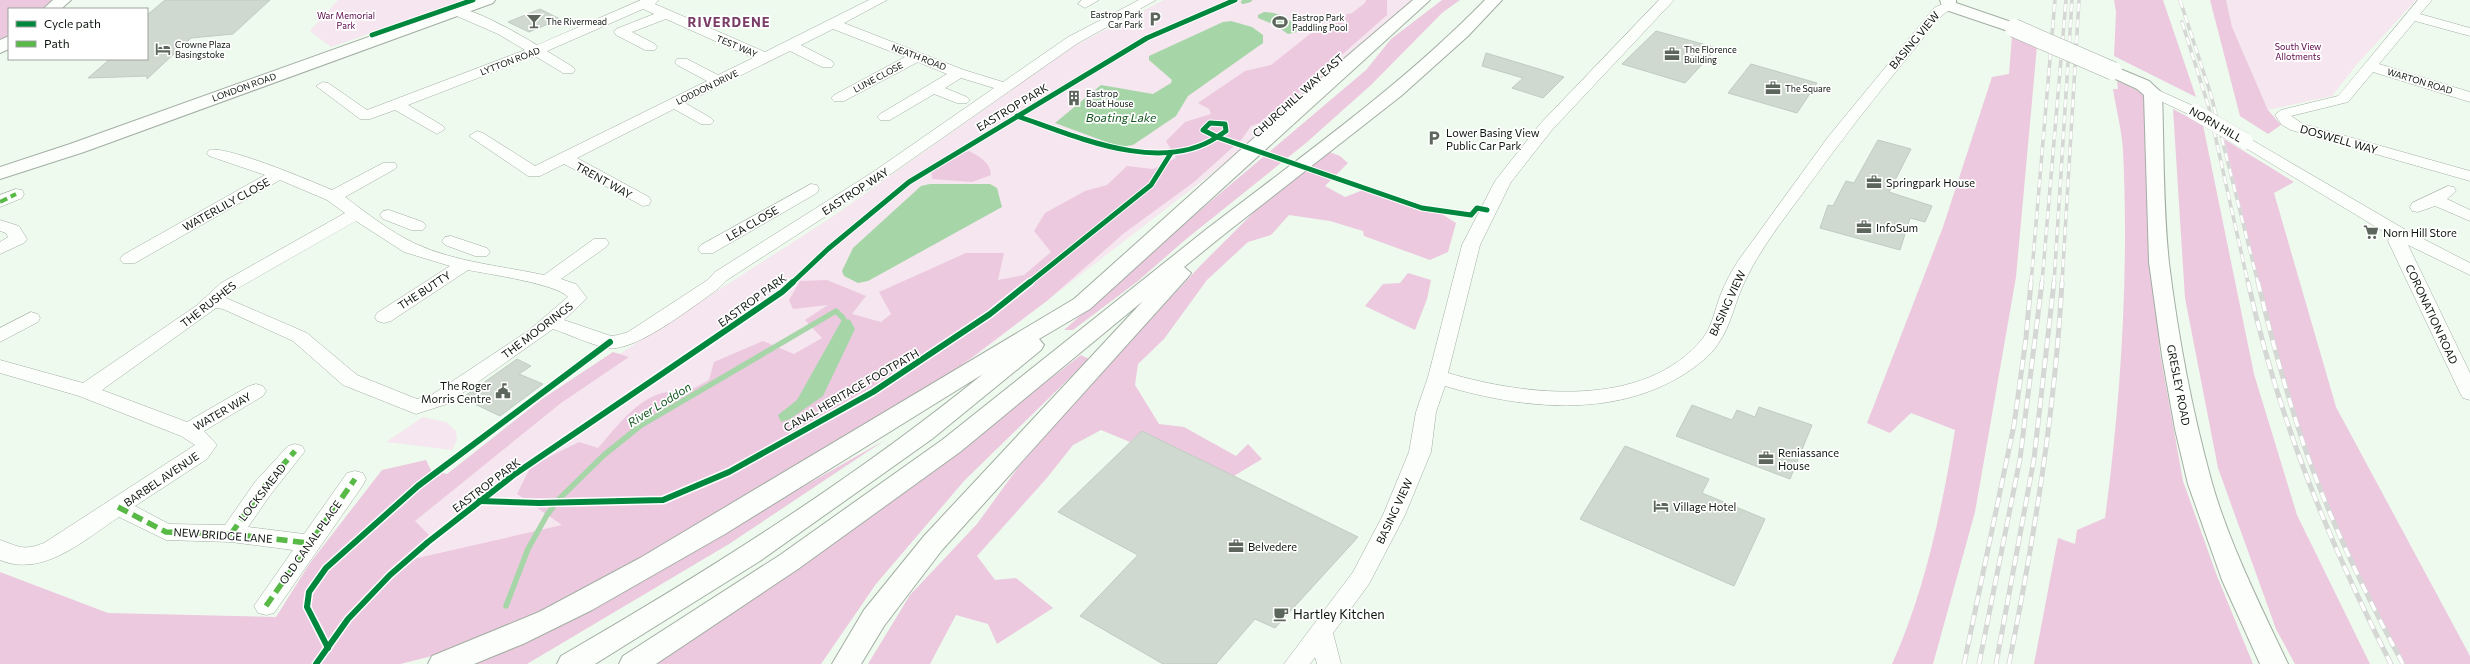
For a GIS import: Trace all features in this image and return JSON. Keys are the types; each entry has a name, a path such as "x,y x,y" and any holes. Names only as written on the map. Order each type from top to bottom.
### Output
{"main road":[{"path":"52,8 63,0"},
{"name":"LONDON ROAD","path":"0,173 77,148 487,0"},
{"name":"CHURCHILL WAY EAST","path":"1082,304 1312,95 1422,0"},
{"path":"633,664 745,592 842,526 944,451 1215,232 1346,133 1415,74 1494,0"},
{"name":"NORN HILL","path":"1949,3 2014,28 2113,71 2151,91"},
{"path":"0,48 8,42"},
{"name":"GRESLEY ROAD","path":"2151,91 2154,97 2159,262 2173,356 2187,429 2200,484 2235,580 2274,664"},
{"path":"846,664 874,618 933,543 1204,248 1215,232"},
{"path":"442,664 524,632 638,573 834,456 1082,304"},
{"path":"571,664 688,594 841,494 946,416 1082,304"}],"street":[{"name":"EASTROP WAY","path":"551,322 610,342 626,340 712,285 721,276 741,263 827,210 946,130 1005,87 1086,32 1149,0"},
{"name":"BASING VIEW","path":"1296,664 1361,578 1394,515 1420,452 1426,412 1438,377 1471,245 1503,181 1546,127 1667,0"},
{"name":"DOSWELL WAY","path":"2425,0 2343,99 2283,113 2285,121 2304,130 2470,176"},
{"name":"TEST WAY","path":"648,2 665,14 764,58"},
{"name":"LYTTON ROAD","path":"323,86 365,116 536,51 648,2"},
{"path":"878,2 892,10"},
{"name":"LODDON DRIVE","path":"477,136 534,173 878,2"},
{"name":"BASING VIEW","path":"1438,377 1471,388 1522,397 1591,398 1644,387 1678,370 1702,351 1714,336 1739,274 1803,180 1892,67 1940,10 1949,3"},
{"path":"457,11 503,31 568,70"},
{"path":"650,47 620,32 665,14"},
{"path":"2411,16 2470,32"},
{"name":"NEATH ROAD","path":"834,24 960,72 1005,87"},
{"path":"789,45 827,64"},
{"name":"LUNE CLOSE","path":"839,98 918,56"},
{"path":"682,62 718,81"},
{"name":"WARTON ROAD","path":"2369,66 2470,97"},
{"path":"885,117 960,72"},
{"path":"933,88 962,100"},
{"name":"NORN HILL","path":"2151,91 2195,112 2400,234 2470,270"},
{"path":"674,103 706,121"},
{"path":"396,104 437,129"},
{"name":"THE MOORINGS","path":"212,302 226,304 300,337 350,380 416,407 440,399 551,322 578,298 570,288 457,252 410,248 384,233 333,196 280,174 215,153"},
{"name":"TRENT WAY","path":"565,158 643,201"},
{"path":"333,196 389,166"},
{"name":"WATERLILY CLOSE","path":"129,259 164,231 280,174"},
{"path":"0,202 16,194"},
{"name":"LEA CLOSE","path":"707,249 803,194 827,210"},
{"path":"2418,207 2442,195 2470,216"},
{"name":"THE RUSHES","path":"86,391 183,324 212,302 227,287 303,242 356,214"},
{"path":"384,233 403,220"},
{"path":"0,225 13,230 18,239 0,249"},
{"name":"CORONATION ROAD","path":"2400,234 2397,241 2470,393"},
{"path":"547,281 600,243"},
{"path":"457,252 481,252"},
{"name":"THE BUTTY","path":"384,317 457,252"},
{"path":"0,336 31,318"},
{"name":"BARBEL AVENUE","path":"0,366 86,391 188,431 205,442 205,448 118,508 52,549 36,556 20,558 11,556 0,548"},
{"name":"WATER WAY","path":"188,431 256,391"},
{"name":"LOCKSMEAD","path":"231,534 263,488 295,451"},
{"name":"OLD CANAL PLACE","path":"266,606 355,479"},
{"name":"NEW BRIDGE LANE","path":"118,508 166,532 231,534 309,543"},
{"path":"1321,632 1329,664"}],"green space":[{"name":"War Memorial Park","path":"338,0 466,0 331,47 310,31"},
{"path":"1164,0 1412,0 1242,150 969,361 750,496 516,626 428,657 400,664 323,576 523,416 832,217 1074,46"},
{"name":"South View Allotments","path":"2226,0 2416,0 2358,63 2332,96 2268,110 2232,27"},
{"path":"423,417 446,422 456,431 457,441 452,450 386,442"}],"shaded area":[{"path":"0,0 53,0 42,8 8,8 8,35 0,41"},
{"path":"1366,0 1387,0 1387,15 1268,120 1251,126 1242,139 1194,182 1123,234 1048,300 959,367 642,561 516,626 428,657 400,664 0,664 0,572 108,613 276,617 310,563 382,470 426,460 431,470 447,474 542,399 613,352 629,357 561,403 415,521 429,535 400,562 562,525 517,494 531,466 579,442 598,448 625,417 647,399 672,391 685,393 709,380 714,362 763,341 794,354 822,338 805,320 828,305 793,309 789,300 800,281 827,280 866,296 852,314 881,322 891,314 879,292 966,253 1004,253 998,280 1024,275 1051,252 1034,231 1045,213 1085,191 1107,185 1127,166 1153,169 1176,158 1166,141 1185,122 1211,114 1209,109 1198,103 1245,71 1271,65 1310,34 1328,26 1330,18 1352,13 1365,3"},
{"path":"1442,0 1460,0 1442,13 1371,85 1306,143 1185,240 1138,281 1073,330 1064,330 1185,223 1366,70 1391,39"},
{"path":"2114,0 2163,0 2196,97 2114,56 2116,12"},
{"path":"2210,0 2226,0 2232,27 2268,110 2281,125 2268,134 2240,116"},
{"path":"2012,36 2037,46 2016,277 1975,512 1933,664 1892,664 1904,636 1923,579 1938,520 1955,430 1911,413 1890,433 1867,423 1943,227 1992,77 2009,74"},
{"path":"2117,81 2145,94 2148,200 2160,353 2183,481 2217,576 2253,664 2034,664 2058,538 2075,544 2077,530 2105,518 2111,473 2119,382 2124,288 2125,196 2123,151 2113,89 2118,89"},
{"path":"2173,109 2203,125 2254,374 2297,515 2370,664 2295,664 2276,629 2218,468 2185,298"},
{"path":"2224,139 2294,182 2274,193 2336,407 2470,656 2470,664 2403,664 2353,565 2301,436 2275,347"},
{"path":"969,151 981,158 986,163 989,167 991,175 972,182 932,179 931,170 959,154"},
{"path":"1327,151 1340,156 1348,163 1325,186 1345,197 1363,190 1442,214 1456,223 1448,252 1430,260 1364,236 1363,231 1330,221 1289,215 1271,235 1248,242 1207,280 1164,339 1138,364 1135,385 1159,424 1184,427 1236,456 1248,444 1262,459 1234,476 1142,431 1130,442 1101,430 1073,445 1046,479 977,556 995,580 1016,578 1053,608 997,644 988,624 956,615 930,664 868,664 910,595 977,524 1035,444 1200,266 1260,206 1317,162"},
{"path":"1408,273 1431,280 1427,299 1415,330 1365,306 1383,284 1400,283"},
{"path":"1081,355 1089,359 964,481 876,584 821,664 651,664 702,633 877,513"},
{"path":"885,440 729,544 527,664 470,664 535,639"}],"water":[{"name":"Eastrop Park Paddling Pool","path":"1264,12 1274,13 1289,20 1296,27 1297,32 1288,34 1275,25 1258,18 1258,15"},
{"name":"Boating Lake","path":"1231,21 1252,27 1263,35 1263,43 1188,96 1176,116 1133,145 1120,147 1055,123 1101,85 1153,94 1171,83 1172,80 1149,60 1149,56 1223,22"},
{"path":"930,184 990,184 997,188 1002,207 868,281 858,283 844,276 842,271 853,248 921,186"},
{"path":"843,318 850,320 855,329 823,396 790,419 781,422 778,415 797,400"}],"building":[{"name":"Crowne Plaza Basingstoke","path":"165,0 270,0 233,34 191,38 147,79 147,76 88,78 109,60 148,60 148,14"},
{"name":"The Rivermead","path":"540,9 560,19 529,32 508,22"},
{"name":"The Florence Building","path":"1656,31 1717,48 1685,83 1622,64"},
{"path":"1486,53 1564,77 1543,98 1512,88 1523,78 1482,66"},
{"name":"The Square","path":"1751,64 1817,83 1797,113 1728,93"},
{"path":"1878,140 1911,149 1889,192 1932,206 1925,222 1910,218 1900,250 1820,228 1828,205 1833,206 1846,181 1854,183"},
{"name":"The Roger Morris Centre","path":"517,359 531,366 519,374 543,384 500,416 462,398"},
{"name":"Reniassance House","path":"1692,405 1732,420 1737,410 1755,417 1759,407 1812,425 1790,479 1676,436"},
{"name":"Belvedere","path":"1142,431 1358,537 1275,628 1255,619 1216,664 1163,664 1080,616 1138,555 1058,512"},
{"name":"Village Hotel","path":"1625,446 1709,479 1702,493 1765,519 1734,586 1580,519"}],"waterway":[{"name":"River Loddon","path":"1243,2 1250,0"},
{"name":"River Loddon","path":"506,606 528,549 547,515 559,499 604,455 640,426 836,311 843,318"}],"railway":[{"path":"2031,283 2055,0"},
{"path":"2042,283 2066,0"},
{"path":"2054,283 2072,0"},
{"path":"2062,283 2079,0"},
{"path":"2180,0 2211,95 2258,283"},
{"path":"2182,22 2209,108 2248,283"},
{"path":"1964,664 2014,425 2026,338 2031,282"},
{"path":"1979,664 2020,459 2042,282"},
{"path":"1996,664 2034,459 2054,282"},
{"path":"2009,664 2035,522 2049,426 2059,330 2062,282"},
{"path":"2248,282 2274,382 2307,478 2346,571 2391,664"},
{"path":"2258,282 2287,392 2318,484 2352,562 2403,664"}],"marked path":[{"path":"0,202 16,194"},
{"path":"231,534 263,488 295,451"},
{"path":"266,606 355,479"},
{"path":"118,507 166,532 231,534 309,543"}],"cycle path":[{"path":"372,35 473,0"},
{"name":"EASTROP PARK","path":"316,664 348,619 390,575 428,542 515,474 782,292 828,249 909,182 1147,38 1235,0"},
{"name":"EASTROP PARK","path":"1017,116 1095,142 1124,149 1152,153 1180,152 1204,145 1226,131 1225,124 1210,123 1203,130 1213,136 1422,208 1471,215 1477,208 1487,210"},
{"name":"CANAL HERITAGE FOOTPATH","path":"479,501 539,503 663,500 729,472 873,392 990,314 1151,185 1171,153"},
{"path":"328,648 313,622 307,607 309,592 326,568 418,486 610,342"}],"place":[{"name":"Eastrop Park Car Park","path":"1155,19"},
{"name":"The Rivermead","path":"534,21"},
{"name":"Eastrop Park Paddling Pool","path":"1280,22"},
{"name":"Crowne Plaza Basingstoke","path":"163,49"},
{"name":"The Florence Building","path":"1672,54"},
{"name":"The Square","path":"1773,88"},
{"name":"Eastrop Boat House","path":"1074,98"},
{"name":"Lower Basing View Public Car Park","path":"1434,138"},
{"name":"Springpark House","path":"1874,182"},
{"name":"InfoSum","path":"1864,227"},
{"name":"Norn Hill Store","path":"2371,232"},
{"name":"The Roger Morris Centre","path":"503,391"},
{"name":"Reniassance House","path":"1766,458"},
{"name":"Village Hotel","path":"1661,506"},
{"name":"Belvedere","path":"1236,546"},
{"name":"Hartley Kitchen","path":"1281,614"}],"district":[{"name":"RIVERDENE","path":"729,22"}]}
